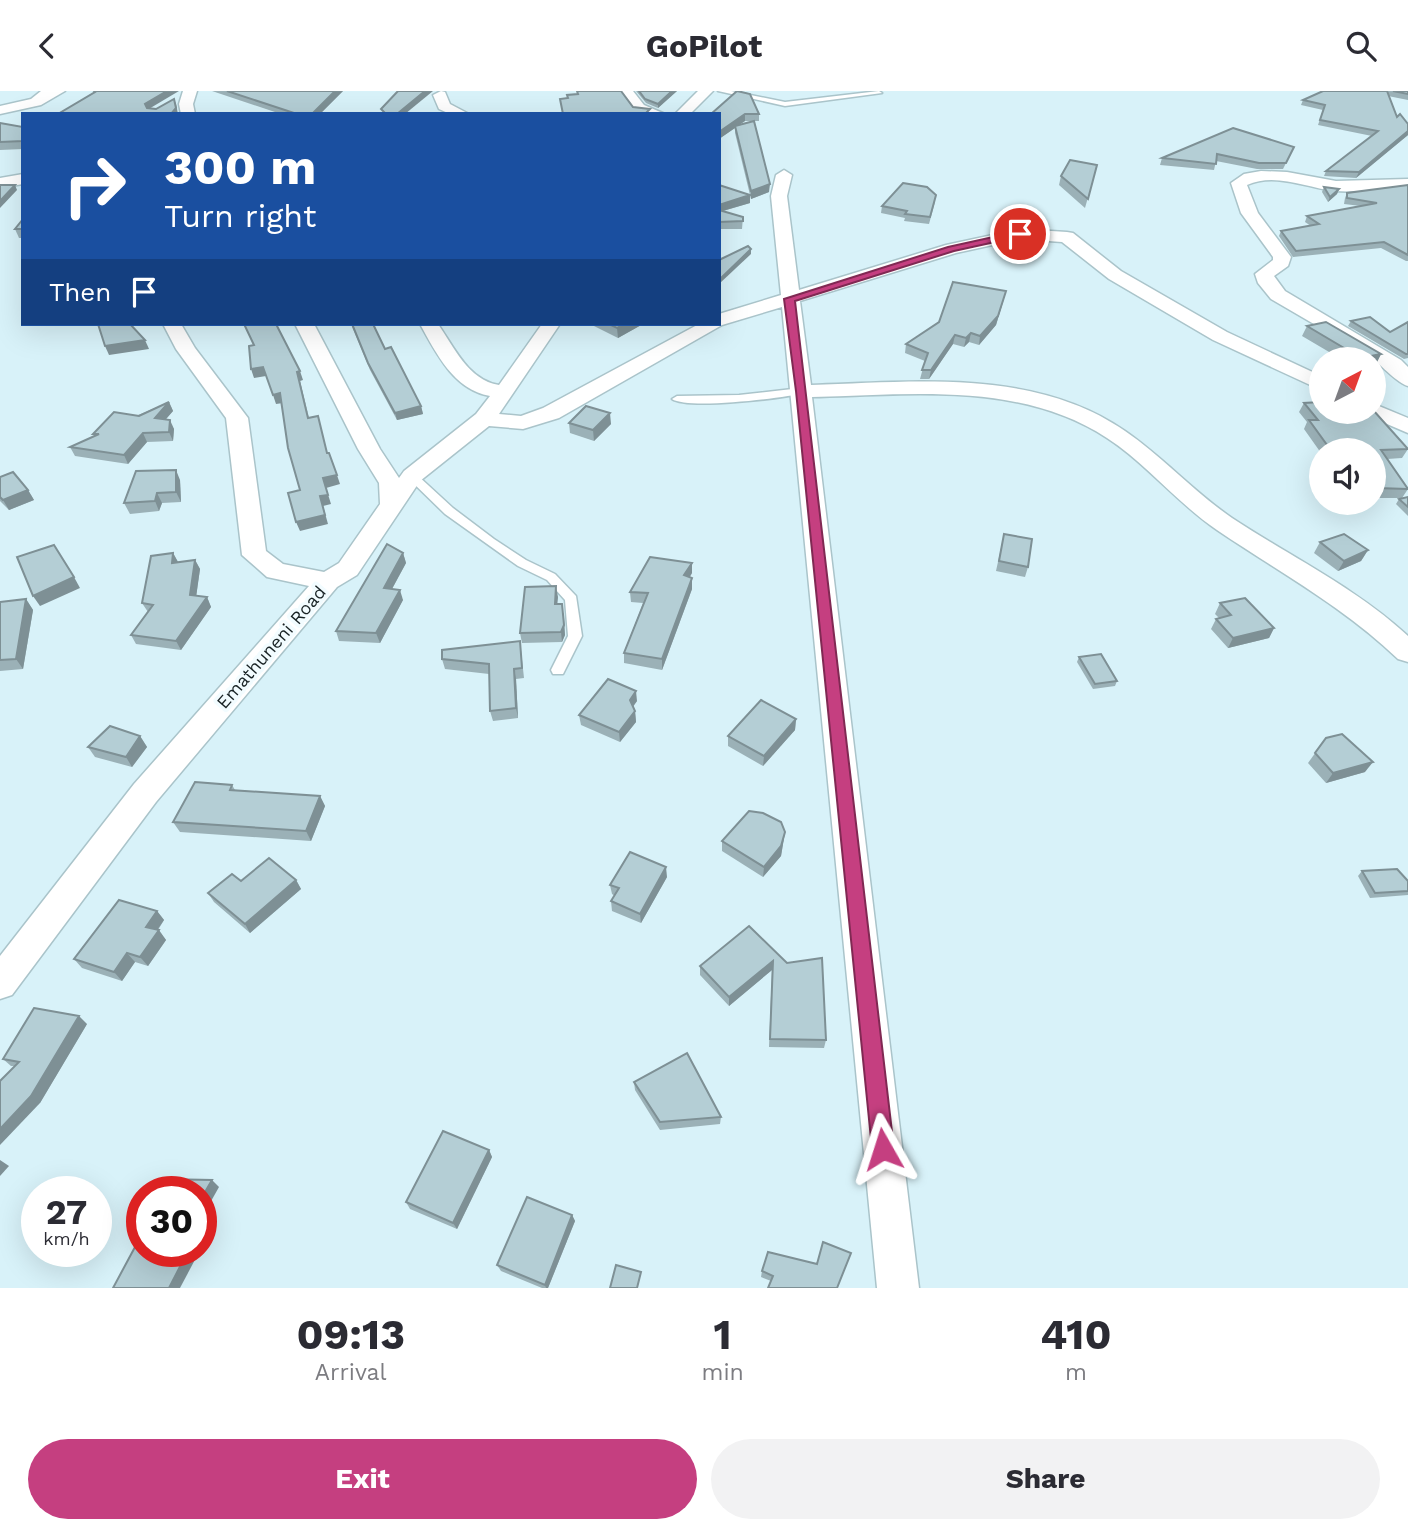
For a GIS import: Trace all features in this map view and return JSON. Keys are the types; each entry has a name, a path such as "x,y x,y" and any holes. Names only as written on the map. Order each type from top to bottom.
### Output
{"street":[{"path":"0,110 36,102 58,91"},
{"path":"626,91 639,108 652,112"},
{"path":"684,112 706,91"},
{"path":"186,94 188,112"},
{"path":"440,95 444,106 458,112"},
{"path":"784,175 779,196 789,299 802,391 898,1288"},
{"path":"1408,184 1339,186 1273,177 1239,183 1254,221 1282,257 1282,262 1264,274 1266,283 1278,295 1395,364 1408,380"},
{"path":"0,183 21,180"},
{"path":"721,319 952,249 1007,236 1035,234 1067,237 1115,275 1158,301 1220,336 1309,378"},
{"path":"173,326 186,349 237,418 254,555 276,571 328,581"},
{"path":"305,326 369,449 391,483 392,505"},
{"path":"430,326 462,374 480,389 504,393"},
{"name":"Emathuneni Road","path":"0,983 145,793 328,581 348,569 412,476 484,419 550,326"},
{"path":"484,419 523,423 551,413 709,326"},
{"path":"802,391 985,390 1020,394 1090,417 1116,434 1199,507 1318,584 1391,635 1408,652"},
{"path":"1401,423 1408,390"}],"lane":[{"path":"720,91 785,104 879,93"},
{"path":"677,399 764,398 802,391"},
{"path":"412,476 449,511 511,556 551,577 571,599 575,636 558,670"}],"building":[{"path":"167,91 145,104 147,108 156,109 174,99 176,108 173,112 61,112 95,92"},
{"path":"227,91 335,91 314,112 291,112"},
{"path":"398,91 425,91 399,112 384,112 381,109"},
{"path":"577,91 621,91 633,107 650,109 647,112 563,112 560,99 578,94"},
{"path":"639,91 672,91 658,104 645,99"},
{"path":"737,91 750,94 759,114 745,114 721,131 721,112 713,112"},
{"path":"1323,91 1387,91 1397,117 1400,114 1408,124 1408,131 1359,172 1326,171 1378,131 1320,120 1325,105 1303,100"},
{"path":"754,121 770,184 751,191 735,126"},
{"path":"0,123 21,127 21,141 0,142"},
{"path":"1233,128 1294,147 1286,163 1259,163 1217,154 1216,164 1162,158"},
{"path":"1070,160 1097,165 1088,199 1061,176"},
{"path":"903,183 927,187 936,195 930,217 905,214 907,211 882,206"},
{"path":"0,185 15,185 0,201"},
{"path":"1408,185 1408,255 1384,242 1296,251 1281,231 1319,224 1307,216 1377,203 1347,198 1347,193"},
{"path":"721,186 750,195 721,204"},
{"path":"1324,187 1339,189 1330,197"},
{"path":"721,211 743,217 743,221 721,222"},
{"path":"748,246 751,249 721,278 721,259"},
{"path":"953,282 1006,291 998,316 980,336 971,333 966,338 955,335 931,370 922,370 928,353 906,344 939,322"},
{"path":"1370,317 1390,332 1408,322 1408,354 1351,321"},
{"path":"1326,322 1369,347 1342,347 1307,326"},
{"path":"99,326 132,326 145,340 105,346"},
{"path":"245,326 277,326 300,371 297,372 308,418 318,416 327,453 337,475 323,478 328,495 320,496 325,515 296,522 288,493 300,490 288,448 280,393 273,395 263,367 251,369 249,346 254,345"},
{"path":"353,326 374,326 385,349 391,347 421,406 395,413 368,363"},
{"path":"169,402 155,418 170,420 169,432 143,433 124,455 70,447 99,434 93,434 114,412 139,416"},
{"path":"586,406 610,413 593,430 569,423"},
{"path":"1312,424 1386,424 1408,449 1386,450 1386,438 1322,438"},
{"path":"1386,457 1408,489 1386,488"},
{"path":"176,470 176,492 157,493 155,501 124,503 136,471"},
{"path":"13,472 28,490 3,500 0,497 0,477"},
{"path":"1408,497 1408,507 1399,499"},
{"path":"1004,534 1032,539 1028,567 999,561"},
{"path":"1344,534 1368,550 1344,561 1320,542"},
{"path":"387,544 403,553 384,588 400,590 376,633 336,631"},
{"path":"54,545 74,577 33,596 17,557"},
{"path":"173,553 172,563 195,560 190,595 207,597 176,641 131,635 153,605 142,603 151,556"},
{"path":"650,557 692,563 684,575 692,578 662,659 624,653 648,593 630,592"},
{"path":"556,586 555,604 562,604 564,625 561,632 520,633 525,587"},
{"path":"1245,598 1274,628 1233,638 1216,619 1231,615 1220,603"},
{"path":"26,599 16,659 0,660 0,602"},
{"path":"520,641 522,668 514,669 516,708 490,711 489,664 442,659 442,650"},
{"path":"1101,654 1117,681 1095,684 1079,657"},
{"path":"608,679 636,691 630,700 635,711 619,732 579,715"},
{"path":"761,700 796,719 764,756 728,736"},
{"path":"110,726 140,736 126,757 88,747"},
{"path":"1342,734 1373,762 1333,773 1315,753 1326,738"},
{"path":"195,782 232,785 230,790 320,796 306,831 173,822"},
{"path":"749,811 763,813 781,822 785,832 781,846 764,867 722,841"},
{"path":"630,852 666,867 640,914 611,901 619,888 610,885"},
{"path":"269,858 296,880 245,924 208,893 232,874 241,881"},
{"path":"1397,869 1408,881 1408,891 1375,893 1362,871"},
{"path":"119,900 157,911 146,927 159,930 140,957 127,953 114,972 74,959"},
{"path":"749,926 787,963 822,958 826,1040 770,1039 773,961 729,997 700,966"},
{"path":"34,1008 79,1016 31,1096 0,1129 0,1081 19,1062 3,1059"},
{"path":"687,1053 721,1117 660,1122 634,1082"},
{"path":"443,1131 489,1150 453,1223 406,1202"},
{"path":"527,1197 572,1215 545,1285 497,1265"},
{"path":"823,1242 851,1253 837,1288 768,1288 773,1276 762,1271 768,1252 817,1264"},
{"path":"126,1264 126,1267 180,1267 169,1288 113,1288"},
{"path":"616,1265 641,1272 637,1288 610,1288"}],"route":[{"path":"883,1149 802,391 789,299 952,249 1020,234"}]}
